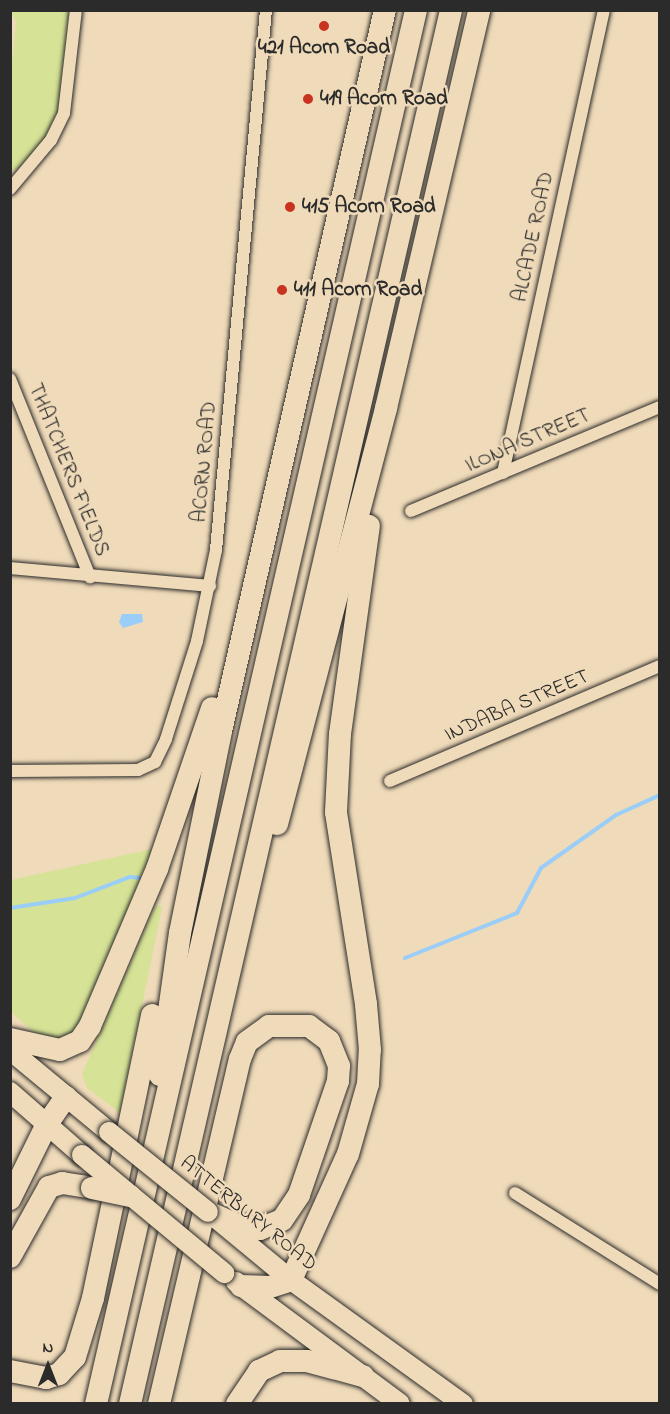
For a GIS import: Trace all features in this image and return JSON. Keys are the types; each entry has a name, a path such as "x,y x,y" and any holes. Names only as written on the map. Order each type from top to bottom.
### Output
{"highway":[{"path":"158,1130 169,991 215,763 385,10"},
{"path":"96,1404 416,10"},
{"path":"130,1404 451,10"},
{"path":"219,1013 290,779 386,408 479,10"},
{"path":"232,1280 270,1287 291,1280 348,1154 368,1084 366,1004 338,841 337,777 386,408"},
{"path":"10,1039 60,1050 80,1041 90,1026 157,869 206,731 244,592 262,556"},
{"path":"10,1371 35,1378 59,1374 75,1357 84,1333 177,891 215,763"},
{"path":"159,1404 240,1059 247,1042 269,1026 309,1026 329,1041 339,1066 336,1094 289,1213 271,1225 244,1233 208,1212"},
{"path":"10,1199 47,1124 66,1097"},
{"path":"10,1257 49,1187 62,1184 130,1196"},
{"path":"237,1404 259,1371 280,1360 307,1361 363,1376"}],"main road":[{"name":"ATTERBURY ROAD","path":"10,1050 208,1212"},
{"path":"10,1092 130,1196 232,1280 400,1404"},
{"name":"ATTERBURY ROAD","path":"244,1233 291,1280 463,1404"}],"street":[{"path":"10,189 51,140 64,113 76,10"},
{"name":"ACORN ROAD","path":"10,771 121,772 138,770 155,762 197,641 210,586 266,10"},
{"name":"ALCADE ROAD","path":"503,473 604,10"},
{"name":"THATCHERS FIELDS","path":"10,379 90,577"},
{"name":"ILONA STREET","path":"411,511 660,407"},
{"name":"THATCHERS FIELDS","path":"10,568 210,586"},
{"name":"INDABA STREET","path":"390,781 660,666"},
{"path":"515,1193 660,1284"}],"green space":[{"path":"11,11 71,11 57,121 27,164 11,171 10,87 16,22"},
{"path":"152,849 146,882 82,1026 70,1036 56,1039 32,1031 11,1012 11,880"},
{"path":"156,905 162,907 120,1113 87,1088 82,1074"}],"water":[{"path":"122,614 142,614 143,622 123,628 119,622"}],"waterway":[{"path":"405,958 517,913 541,868 616,815 660,795"},
{"path":"10,908 75,898 130,877 142,878"}],"place":[{"name":"421 Acorn Road","path":"324,26"},
{"name":"419 Acorn Road","path":"308,99"},
{"name":"415 Acorn Road","path":"290,207"},
{"name":"411 Acorn Road","path":"282,290"}]}
